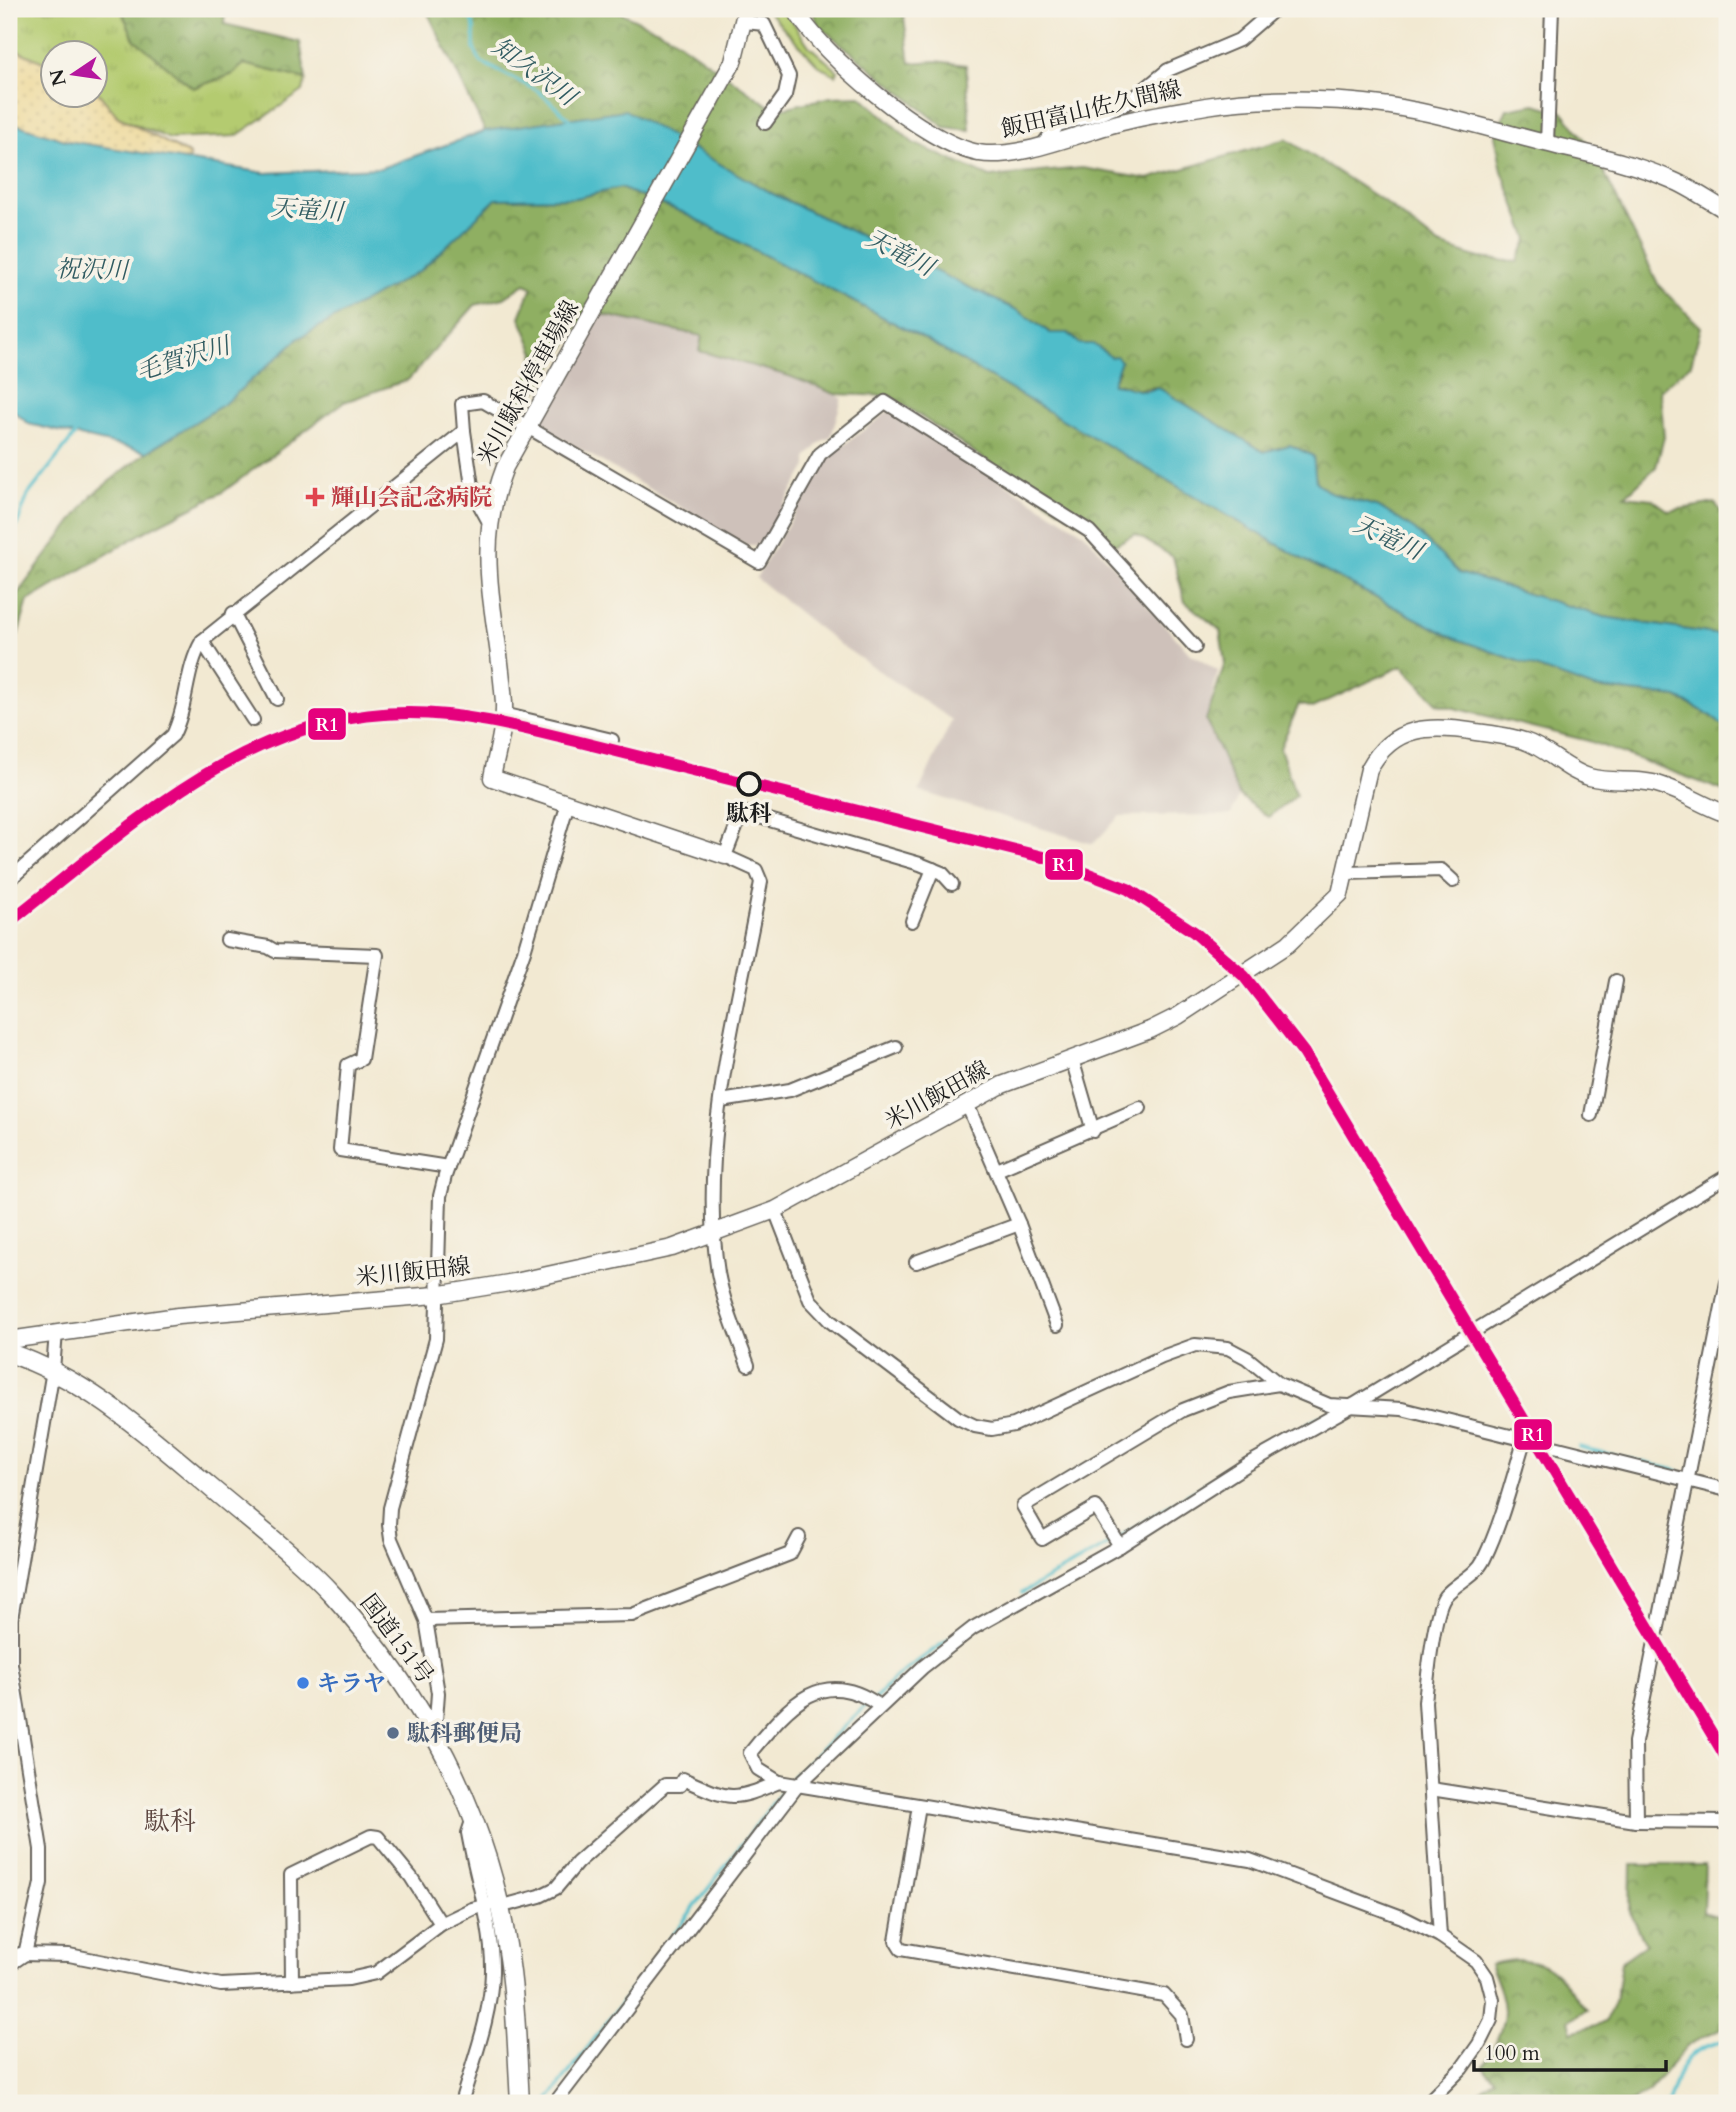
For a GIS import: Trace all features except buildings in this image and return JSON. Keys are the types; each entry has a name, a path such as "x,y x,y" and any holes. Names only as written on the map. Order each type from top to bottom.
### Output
{"highway":[{"name":"国道151号","path":"9,1353 53,1370 105,1402 291,1555 332,1594 398,1675 435,1734 473,1818 511,1971 520,2103"}],"main road":[{"name":"飯田富山佐久間線","path":"795,9 814,38 935,138 967,150 998,155 1124,121 1210,105 1279,101 1410,109 1627,162 1675,181 1727,211"},
{"name":"米川駄科停車場線","path":"725,856 492,778 503,714 487,548 492,500 505,467 733,62 746,15"},
{"name":"米川飯田線","path":"9,1340 185,1315 436,1295 606,1264 714,1234 775,1210 1002,1085 1160,1026 1244,976 1323,914 1340,894 1370,769 1378,753 1397,737 1429,727 1526,741 1587,776 1609,781 1651,782 1727,814"}],"street":[{"path":"1044,143 1058,125 1102,113 1129,102 1168,71 1240,40 1275,9"},
{"path":"1547,143 1552,9"},
{"path":"746,15 764,24 789,76 785,95 765,123"},
{"path":"489,522 473,494 462,404 483,401 759,562 820,454 885,402 1089,531 1195,647"},
{"path":"9,880 173,735 180,722 193,656 202,641 464,431"},
{"path":"233,614 277,699"},
{"path":"202,641 253,720"},
{"path":"503,714 612,740"},
{"path":"435,1734 438,1693 426,1620 391,1539 390,1508 436,1339 440,1196 447,1167 524,951 568,803"},
{"path":"748,1365 722,1291 714,1234 712,1188 721,1101 761,882 756,870 725,856 742,812 933,869 943,873 952,884"},
{"path":"912,921 933,869"},
{"path":"1347,873 1441,870 1453,881"},
{"path":"227,940 268,947 275,951 377,955 362,1059 348,1065 340,1150 447,1167"},
{"path":"1591,1115 1616,981"},
{"path":"721,1101 790,1090 896,1047"},
{"path":"1073,1059 1093,1131"},
{"path":"967,1104 1019,1224 1057,1325"},
{"path":"997,1170 1093,1131 1140,1108"},
{"path":"555,2103 798,1784 923,1667 973,1628 1120,1546 1248,1464 1355,1404 1727,1176"},
{"path":"775,1210 810,1300 895,1372 975,1426 992,1429 1014,1425 1162,1357 1195,1345 1227,1348 1247,1358 1279,1384 1329,1405 1355,1404 1402,1409 1687,1481 1727,1488"},
{"path":"916,1262 1019,1224"},
{"path":"1636,1821 1635,1742 1687,1481 1723,1324 1727,1282"},
{"path":"9,1965 25,1954 41,1883 41,1849 11,1664 11,1619 53,1370 56,1332"},
{"path":"1120,1546 1096,1507 1042,1539 1023,1506 1183,1410 1229,1392 1279,1384"},
{"path":"1440,1936 1425,1702 1441,1602 1478,1568 1484,1559 1524,1441"},
{"path":"426,1620 632,1615 790,1554 799,1537"},
{"path":"880,1706 850,1688 826,1688 783,1713 750,1752 758,1769 779,1782 1251,1860 1402,1917 1440,1936 1476,1961 1487,1977 1493,2000 1491,2020 1479,2044 1462,2068 1427,2103"},
{"path":"9,1956 69,1955 221,1985 349,1979 376,1973 441,1924 493,1905 540,1896 556,1888 577,1863 666,1785 680,1786 684,1779 720,1795 740,1798 779,1782"},
{"path":"1431,1789 1636,1821 1727,1822"},
{"path":"919,1806 896,1941 901,1949 1164,1995 1181,2015 1186,2039"},
{"path":"292,1982 290,1875 371,1836 378,1837 411,1877 441,1924"},
{"path":"461,2103 484,2023 492,1971 493,1905"}],"shaded area":[{"path":"600,314 703,336 699,351 789,376 842,398 831,437 822,441 807,457 807,466 761,544 748,546 542,427 540,419"},
{"path":"889,411 1084,533 1189,653 1218,671 1206,720 1239,795 1231,815 1120,816 1093,844 919,791 952,720 839,644 756,578 828,457"}],"green space":[{"path":"9,9 121,9 134,39 231,75 244,64 306,79 303,91 236,136 170,139 118,117 108,105 108,38 38,38 38,60 9,47"},
{"path":"121,9 225,9 224,24 300,42 306,79 244,64 231,75 193,88 134,39"},
{"path":"426,9 613,9 669,35 775,110 831,97 861,96 913,143 990,177 1082,168 1148,179 1286,139 1383,201 1439,245 1479,258 1517,262 1528,239 1502,171 1495,135 1507,109 1535,104 1563,112 1595,153 1659,286 1701,327 1691,364 1660,390 1664,437 1656,467 1625,496 1652,499 1669,511 1715,503 1727,519 1727,636 1604,617 1459,573 1415,530 1379,507 1330,493 1316,482 1313,456 1290,445 1264,452 1157,387 1134,390 1121,384 1111,384 1119,371 1108,355 1098,348 1080,344 1068,333 1051,333 1019,311 771,193 625,111 485,131"},
{"path":"766,9 784,9 809,46 838,71 835,75 818,65"},
{"path":"811,9 903,9 910,63 936,61 966,65 970,130 944,127 819,26"},
{"path":"620,188 682,212 919,336 1313,565 1454,638 1594,688 1677,697 1712,716 1722,725 1727,723 1727,792 1589,741 1438,704 1402,666 1312,708 1299,704 1280,748 1296,796 1268,817 1239,795 1206,720 1225,663 1220,630 1185,602 1173,557 1135,534 1105,550 1089,529 890,396 835,394 789,376 699,351 702,336 600,314 592,305 522,414 518,411 535,353 520,317 532,287 525,284 504,298 475,305 408,380 344,402 223,492 153,527 28,601 9,664 9,605 92,495 147,452 224,404 299,338 421,270 496,199 576,198"},
{"path":"1631,1865 1705,1865 1703,1912 1727,1919 1727,2025 1688,2045 1648,2092 1629,2103 1573,2103 1523,2093 1497,2103 1462,2103 1495,2079 1483,2066 1502,2026 1504,2005 1490,1964 1524,1960 1537,1962 1556,1974 1587,2010 1569,2020 1572,2032 1606,2022 1616,1997 1621,1962 1646,1944 1630,1912"}],"sand":[{"path":"9,47 38,60 38,108 108,108 108,105 118,117 190,155 187,166 68,141 9,122"}],"water":[{"path":"625,110 771,193 1019,311 1050,333 1068,333 1080,344 1093,344 1111,357 1116,356 1121,361 1112,384 1145,391 1157,387 1264,452 1290,445 1313,456 1316,482 1330,493 1379,507 1415,530 1459,573 1604,617 1727,636 1727,723 1722,726 1712,716 1677,697 1594,688 1454,638 1313,565 919,336 682,212 620,188 576,198 496,199 421,270 299,338 224,404 147,452 29,424 9,407 9,122 68,141 265,173 381,168 485,131"}],"waterway":[{"name":"知久沢川","path":"469,9 474,28 474,49 481,62 538,91 572,121"},
{"name":"毛賀沢川","path":"9,546 28,495 77,432"},
{"path":"1306,1425 1321,1416"},
{"path":"1579,1447 1678,1471"},
{"path":"1121,1536 1256,1453"},
{"path":"1696,1476 1715,1481"},
{"path":"1022,1593 1107,1545"},
{"path":"876,1698 895,1678 950,1638"},
{"path":"793,1777 865,1706"},
{"path":"546,2103 785,1787"},
{"path":"1668,2103 1681,2068 1687,2060 1702,2048 1727,2040"}],"transit line":[{"name":"R1","path":"9,922 146,814 193,782 243,754 295,732 351,718 410,713 471,718 552,735 1047,858 1128,889 1194,932 1244,976 1304,1053 1727,1759"}],"place":[{"name":"輝山会記念病院","path":"315,497"},
{"name":"駄科","path":"749,784"},
{"name":"キラヤ","path":"303,1683"},
{"name":"駄科郵便局","path":"393,1733"}],"district":[{"name":"駄科","path":"170,1821"}],"water label":[{"name":"天竜川","path":"307,210"},
{"name":"天竜川","path":"900,253"},
{"name":"祝沢川","path":"92,270"},
{"name":"天竜川","path":"1388,538"}]}
